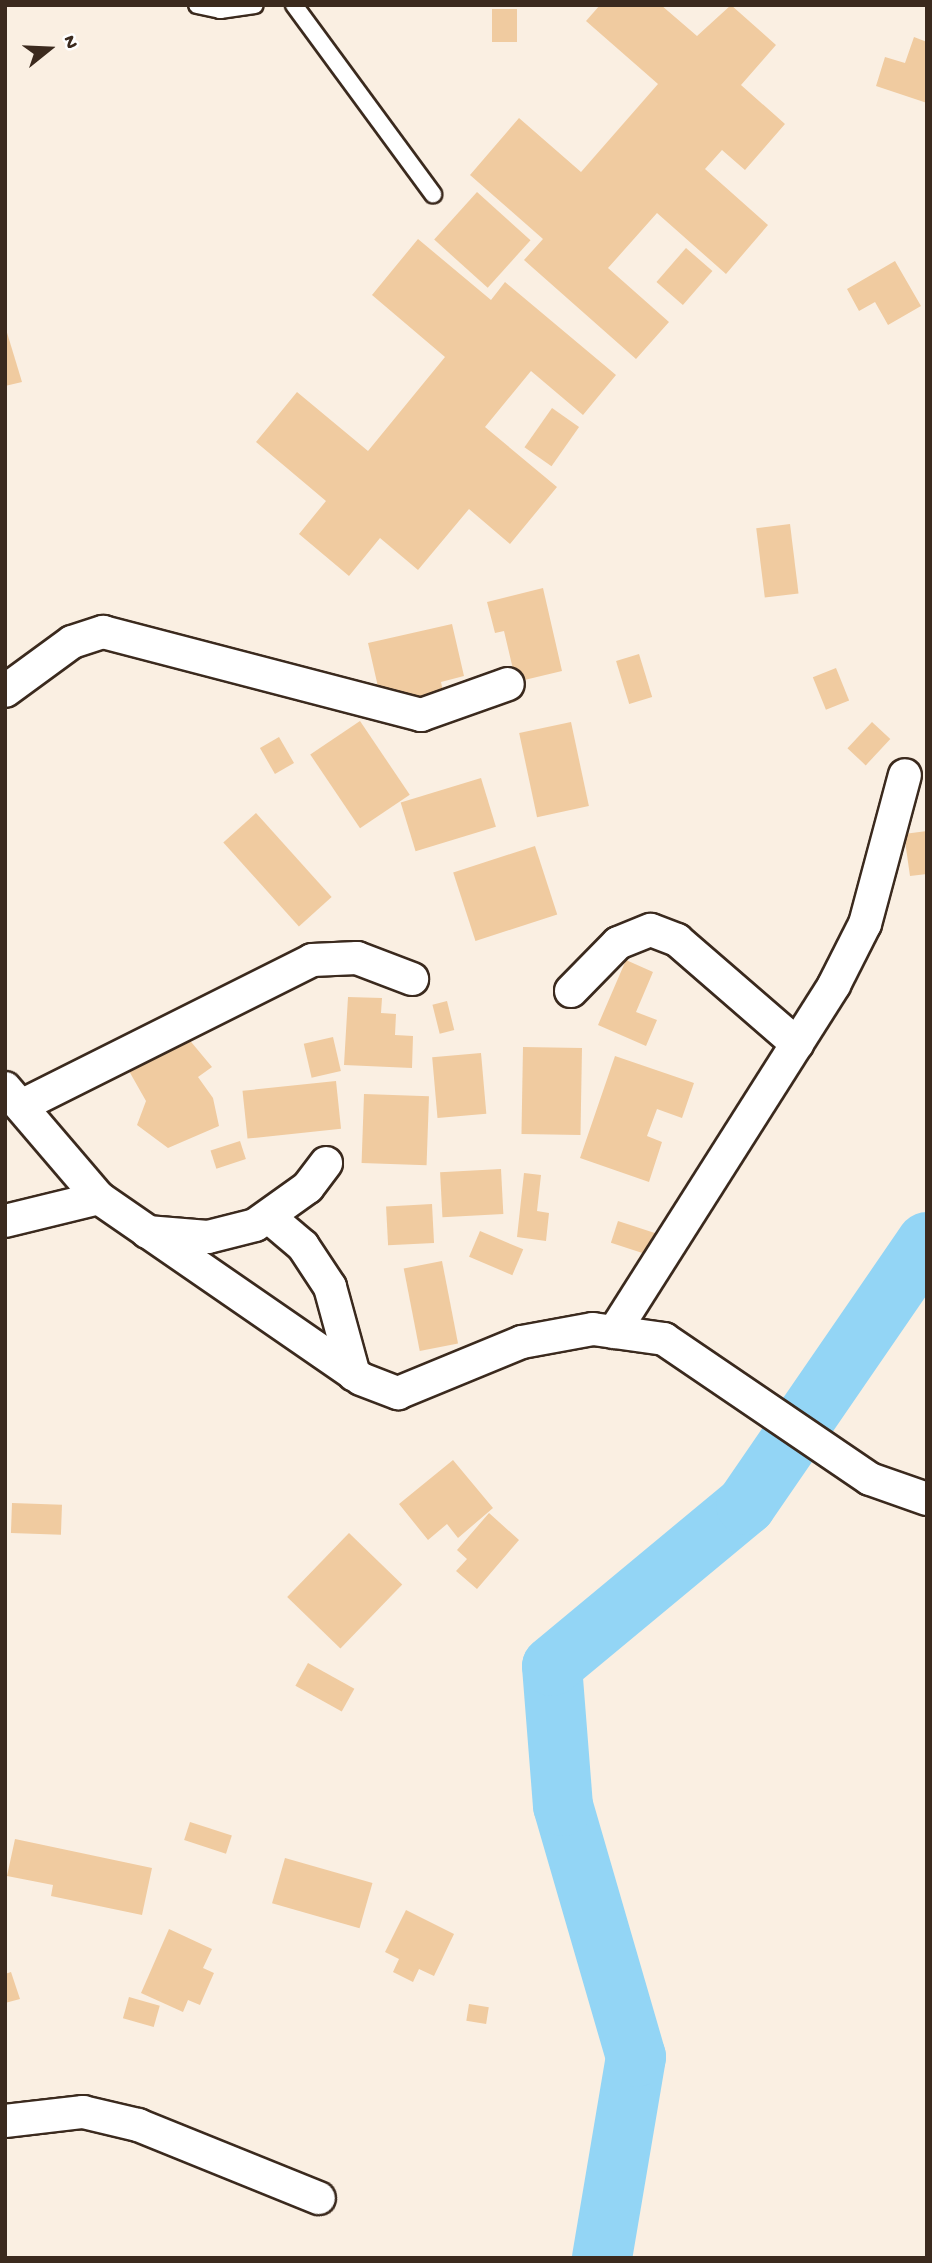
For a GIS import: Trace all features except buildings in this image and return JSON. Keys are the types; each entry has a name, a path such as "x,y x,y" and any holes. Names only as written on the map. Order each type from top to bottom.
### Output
{"street":[{"path":"5,691 72,642 103,632 421,715 508,684"},
{"path":"614,1332 797,1044 865,924 905,775"},
{"path":"571,991 618,943 652,930 677,940 797,1044"},
{"path":"412,979 357,958 312,960 13,1097 99,1198 354,1375 398,1393 522,1342 593,1329 664,1339 870,1479 927,1499"},
{"path":"145,1232 208,1237 270,1218 326,1163"},
{"path":"5,1221 99,1198"},
{"path":"270,1218 303,1246 330,1287 354,1375"},
{"path":"5,2121 83,2112 138,2125 319,2198"}],"lane":[{"path":"197,5 220,10 255,5"},
{"path":"294,5 433,194"}],"waterway":[{"path":"602,2258 636,2057 563,1806 552,1666 746,1505 927,1242"}]}
